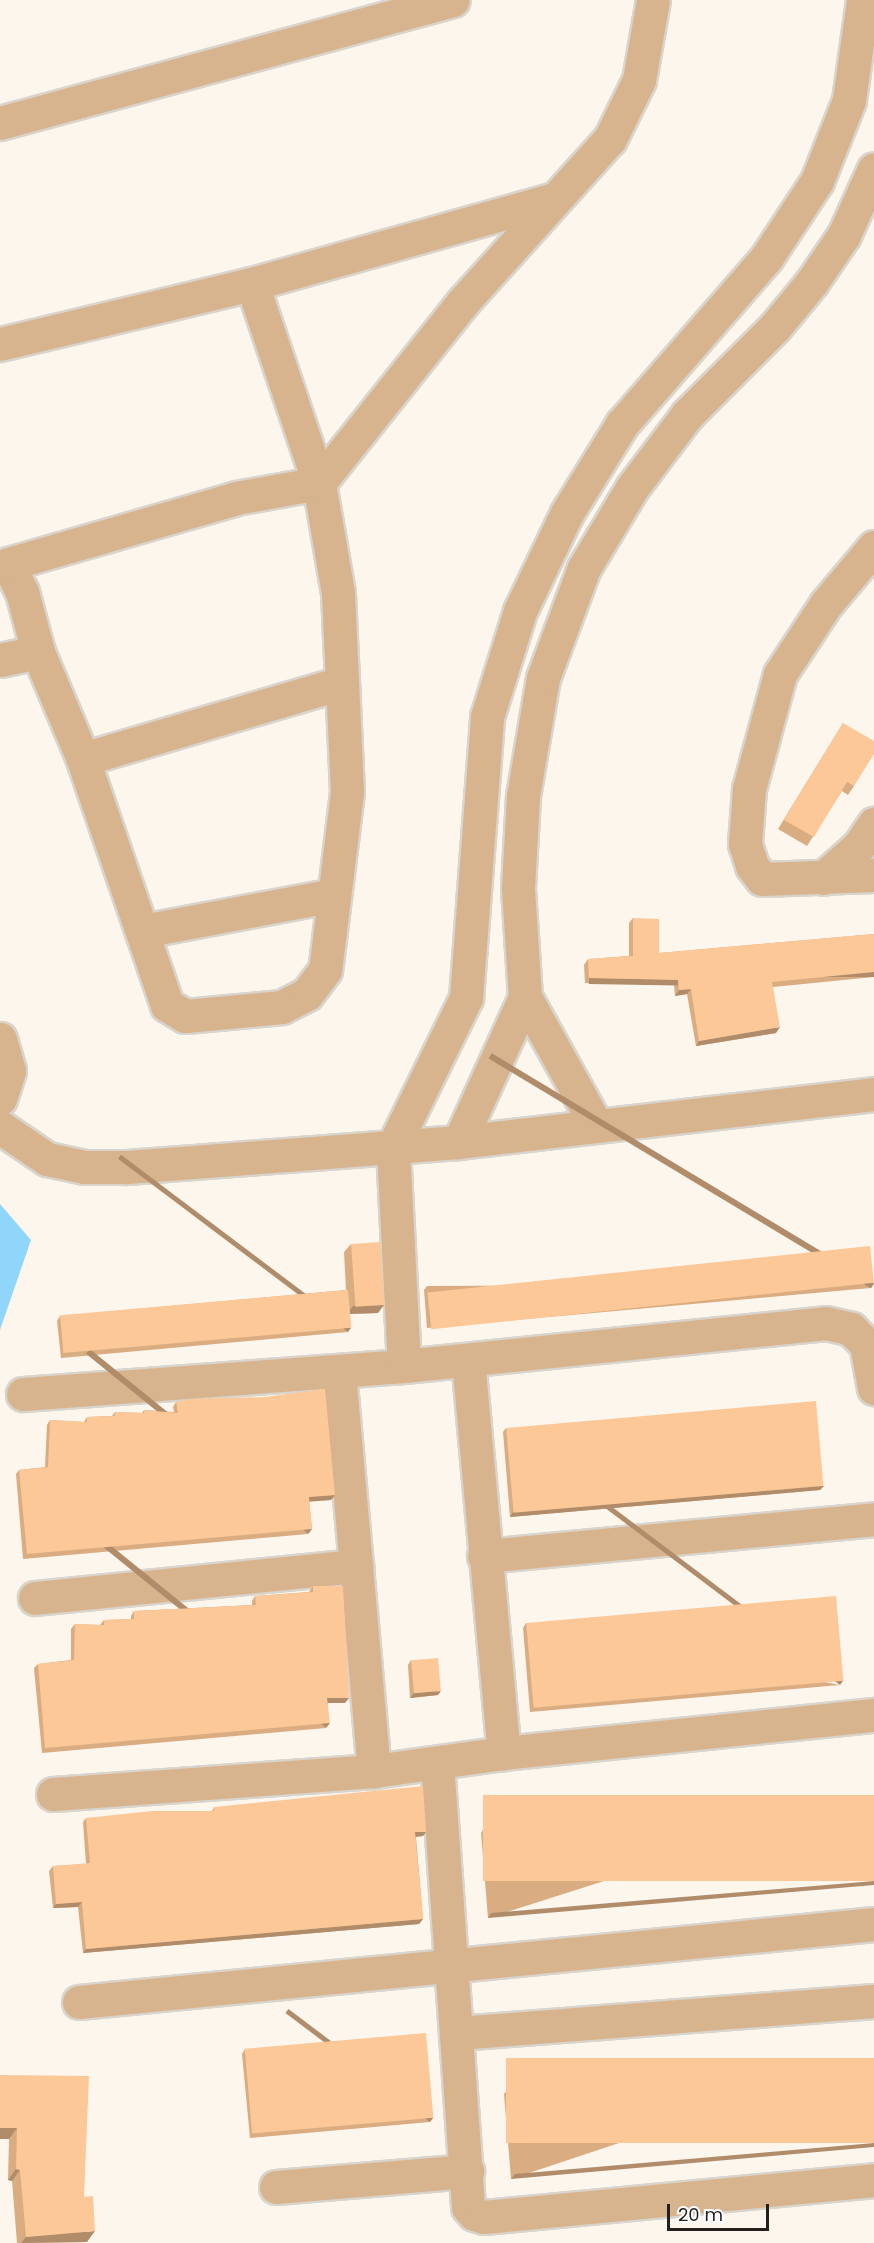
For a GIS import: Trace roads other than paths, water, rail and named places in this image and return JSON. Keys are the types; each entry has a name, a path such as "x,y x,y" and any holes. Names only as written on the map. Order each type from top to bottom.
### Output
{"street":[{"path":"0,123 453,0"},
{"path":"252,284 319,483 338,593 347,792 325,970 307,994 282,1007 185,1016 174,1012 167,1005 83,759 38,652 22,592 4,565 236,498 319,483 463,302 610,139 634,90 652,0"},
{"path":"404,1366 393,1147 466,998 487,717 520,611 567,513 622,424 767,257 817,181 849,100 863,0"},
{"path":"596,1125 525,997 518,888 523,795 543,678 584,568 632,488 687,415 775,327 812,282 844,235 874,169"},
{"path":"0,344 252,284 554,199"},
{"path":"874,548 826,604 780,674 749,789 745,844 752,866 762,879 874,875"},
{"path":"0,660 38,652"},
{"path":"83,759 341,683"},
{"path":"823,878 859,846 874,824"},
{"path":"143,931 334,895"},
{"path":"459,1142 525,997"},
{"path":"0,1039 9,1071 0,1099"},
{"path":"0,1127 47,1159 84,1167 459,1142 874,1094"},
{"path":"23,1394 339,1372 826,1323 851,1329 866,1344 874,1388"},
{"path":"468,1359 484,1556 504,1753"},
{"path":"339,1372 374,1771"},
{"path":"484,1556 874,1519"},
{"path":"35,1598 356,1566"},
{"path":"53,1794 374,1771 504,1753 874,1715"},
{"path":"437,1763 458,2033 468,2207 474,2214 484,2217 874,2180"},
{"path":"79,2002 874,1924"},
{"path":"458,2033 874,2001"},
{"path":"276,2187 467,2171"}],"water":[{"path":"0,1204 31,1240 0,1330"}]}
